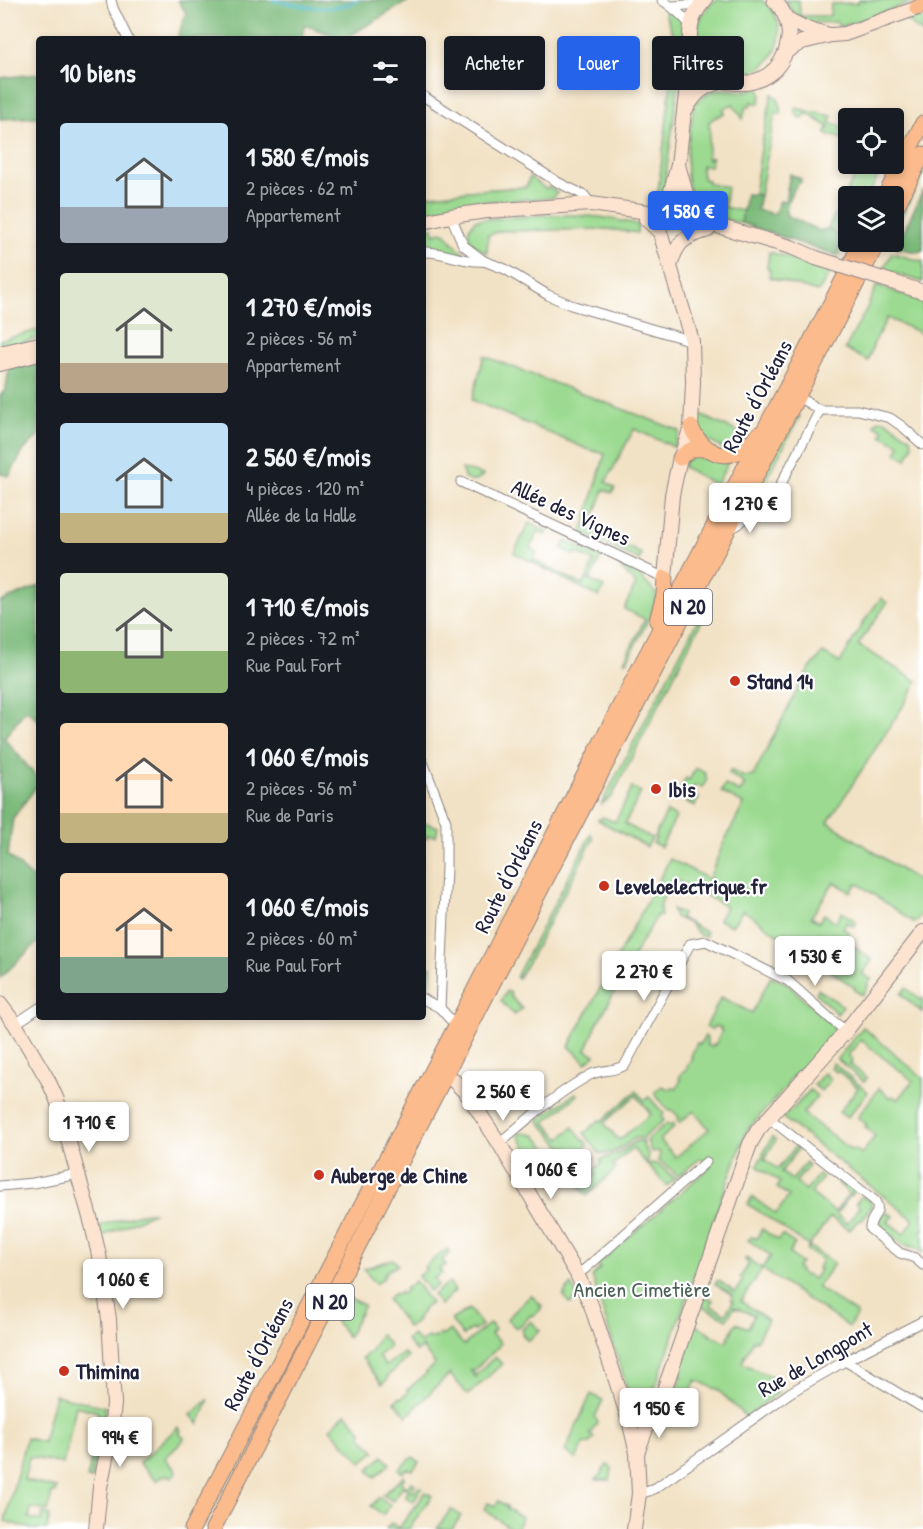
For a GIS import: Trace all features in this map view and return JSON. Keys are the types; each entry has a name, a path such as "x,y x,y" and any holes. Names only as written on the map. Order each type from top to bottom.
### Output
{"main road":[{"path":"890,186 923,123"},
{"path":"904,191 923,154"},
{"name":"Route d'Orléans","path":"192,1529 456,1026 856,252"},
{"name":"Route d'Orléans","path":"213,1529 553,866 873,252"},
{"path":"691,426 703,445 722,454 732,454 741,450 766,428"},
{"path":"680,458 693,448 711,450"},
{"path":"656,638 657,618 664,595 665,578"}],"street":[{"path":"111,0 127,36"},
{"path":"662,0 673,6 691,26"},
{"path":"744,84 752,83 770,74 780,64 787,51 789,35 787,19 774,0"},
{"path":"673,6 703,2"},
{"path":"690,36 694,15 703,2"},
{"path":"787,51 802,42 845,34 921,8"},
{"path":"787,19 803,27 831,35"},
{"path":"426,221 518,208 563,207 650,216 669,198 678,165 687,90"},
{"path":"685,111 700,90"},
{"path":"426,98 568,188 584,195 591,204"},
{"path":"678,165 693,212 704,226"},
{"path":"563,207 568,188"},
{"path":"563,207 591,204 761,237 816,258 923,292"},
{"path":"451,216 463,245 484,261 505,269 549,295 571,305 692,341"},
{"path":"650,216 660,232 692,341 691,426 675,477 669,516 665,578"},
{"path":"670,265 683,240 704,226"},
{"path":"426,252 444,253 472,262 484,261"},
{"path":"0,353 36,345"},
{"path":"0,364 36,355"},
{"path":"798,397 820,410 858,410 890,418 923,445"},
{"path":"730,528 738,526 753,510 773,499 820,410"},
{"name":"Allée des Vignes","path":"461,482 665,578"},
{"path":"426,770 446,822 440,1008"},
{"path":"637,1453 655,1413 750,1144 758,1130 846,1031 923,932"},
{"path":"499,1143 569,1088 592,1073 620,1069 625,1065 690,944 706,941 788,981 846,1031"},
{"path":"426,1001 440,1008 456,1026"},
{"path":"0,1004 15,1024 57,1100 101,1265 109,1319 114,1404 100,1487 96,1529"},
{"path":"15,1024 36,1010"},
{"path":"447,1074 467,1094 499,1143 577,1274 591,1305 629,1420 637,1453 639,1494 634,1529"},
{"path":"769,1118 875,1201 878,1210 871,1220 870,1228 900,1253 915,1258 923,1265"},
{"path":"577,1274 706,1162"},
{"path":"0,1186 33,1183 78,1174"},
{"name":"Rue de Longpont","path":"639,1494 657,1487 790,1392 923,1321"},
{"path":"845,1361 923,1408"},
{"path":"629,1420 655,1413"}],"green space":[{"path":"178,0 410,0 349,36 335,36 304,25 302,36 178,36 186,13"},
{"path":"716,0 762,0 770,8 778,23 780,34 777,48 762,67 744,74 744,36 699,36 698,28 703,13"},
{"path":"785,0 799,0 800,16 830,16 831,4 858,3 859,0 918,0 839,27 837,22 812,22 801,19"},
{"path":"670,9 679,17 684,29 683,36 674,36 665,14"},
{"path":"915,16 923,17 923,34 906,20 915,19"},
{"path":"36,74 36,117 0,119 0,78"},
{"path":"759,88 761,95 759,104 751,102 750,107 746,106 743,119 733,104 723,109 725,113 709,122 707,159 712,157 710,166 702,165 701,173 708,183 727,187 724,207 743,211 741,223 718,218 705,212 696,204 687,179 687,149 696,102 717,90 743,91"},
{"path":"670,90 678,90 663,195 653,202 658,192"},
{"path":"772,94 780,102 781,114 775,113 760,195 754,195 762,143"},
{"path":"795,108 832,116 830,123 838,125 838,137 825,133 829,127 807,113 802,119 796,114"},
{"path":"923,167 923,176 904,212 904,205"},
{"path":"790,174 801,179 801,182 794,188 786,215 820,231 828,228 838,237 836,255 741,223 746,194 760,195 757,210 774,214 780,201 785,201"},
{"path":"856,174 879,174 873,186 850,186"},
{"path":"530,177 546,189 549,187 557,193 550,198 474,202 426,212 426,196 526,187"},
{"path":"923,190 923,250 917,252 904,250 904,231"},
{"path":"838,209 838,237 828,228"},
{"path":"543,215 600,217 638,224 637,233 607,229 501,231 488,235 487,253 477,247 469,237 469,229 475,220"},
{"path":"433,228 434,234 442,232 446,234 469,257 426,250 426,229"},
{"path":"769,252 831,270 817,292 769,277 770,270 767,268"},
{"path":"892,253 923,261 923,282 883,270"},
{"path":"877,285 923,302 923,334 887,318 868,361 845,349"},
{"path":"36,331 36,339 0,348 0,340"},
{"path":"484,356 680,431 674,447 634,429 606,482 615,488 612,493 604,489 590,529 642,554 639,560 582,533 605,454 587,449 472,400"},
{"path":"36,361 36,438 24,450 9,476 0,474 0,396 6,389 9,368"},
{"path":"698,414 745,435 739,445 724,449 712,443 701,432"},
{"path":"794,416 800,416 752,505 746,507"},
{"path":"885,420 911,438 913,445 907,459 896,453 900,445 881,435 884,430 874,425 877,421"},
{"path":"695,453 726,460 727,465 716,485 683,467 685,461"},
{"path":"462,469 483,475 470,481 463,474"},
{"path":"529,523 548,532 546,535 538,532 530,548 537,552 533,560 583,585 587,578 604,587 599,597 514,553"},
{"path":"566,541 601,557 591,578 588,576 594,561 562,549"},
{"path":"617,564 641,577 657,595 651,614 627,661 624,661 645,619 624,609 636,584"},
{"path":"36,587 36,718 26,709 4,738 36,776 36,787 13,818 8,855 36,881 36,944 0,978 0,602"},
{"path":"881,598 887,603 858,645 917,681 828,822 923,884 923,912 915,923 857,883 851,892 834,882 811,917 819,922 824,914 836,922 842,912 857,922 854,926 847,922 843,928 850,933 845,940 872,960 862,974 871,979 862,995 803,952 808,944 797,937 791,944 743,910 732,926 719,920 726,906 674,879 660,906 661,916 657,915 596,1026 586,1050 595,1055 586,1063 569,1046 670,859 709,879 723,844 744,804 721,792 725,785 740,792 745,784 729,774 730,770 744,777 753,776 805,675 823,653 840,663 863,623"},
{"path":"707,602 706,613 612,796 601,805"},
{"path":"696,768 704,772 707,779 703,787 695,785 691,793 699,798 695,806 684,801 688,792 680,788 686,778 689,780"},
{"path":"632,788 641,792 625,824 652,838 647,847 598,820 603,817 615,822"},
{"path":"667,812 676,817 661,847 653,843 656,838 654,837"},
{"path":"426,823 438,827 436,836 427,835 427,838"},
{"path":"591,834 592,841 527,964 518,978 516,977"},
{"path":"672,909 682,914 680,918 706,932 706,936 701,936 688,923 675,917"},
{"path":"426,966 431,967 430,987 426,990"},
{"name":"Ancien Cimetière","path":"771,976 786,983 838,1030 798,1075 794,1075 788,1081 788,1085 747,1130 647,1410 636,1409 631,1401 592,1276 600,1268 598,1264 710,1167 701,1158 677,1177 671,1169 658,1161 660,1153 658,1151 651,1152 647,1140 667,1123 670,1126 673,1123 675,1126 660,1140 676,1157 709,1129 694,1111 679,1123 677,1120 679,1117 671,1109 669,1111 654,1093 662,1086 670,1090 676,1089 681,1080 679,1078 685,1071 697,1043 700,1044 705,1036 707,1045 712,1047 713,1044 715,1045 722,1031 721,1028 716,1026 711,1030 706,1027 721,997 752,1013"},
{"path":"906,988 921,1000 923,998 923,1013 901,994"},
{"path":"818,989 843,1006 837,1014 816,993"},
{"path":"507,991 522,1009 514,1015 501,1001"},
{"path":"863,1027 923,1078 923,1229 921,1232 923,1234 923,1253 917,1248 904,1245 881,1228 880,1219 886,1212 893,1216 888,1222 904,1234 914,1220 782,1117 791,1111 810,1090 817,1096 803,1113 852,1151 854,1149 862,1154 875,1136 858,1118 859,1115 879,1088 891,1098 893,1096 898,1100 913,1081 861,1040 848,1055 853,1060 850,1064 867,1078 865,1081 837,1059"},
{"path":"833,1063 868,1092 847,1118 839,1112 858,1088 831,1067"},
{"path":"824,1073 831,1079 821,1091 814,1085"},
{"path":"636,1091 644,1100 649,1097 664,1114 661,1117 664,1120 643,1138 635,1138 623,1147 606,1154 600,1154 584,1133 600,1120 602,1121","holes":["636,1095 651,1114 619,1140 604,1123"]},
{"path":"576,1093 578,1095 545,1122 560,1139 573,1127 588,1145 576,1156 570,1149 561,1146 538,1120"},
{"path":"521,1133 535,1135 548,1149 523,1163 525,1159 522,1154 527,1149 518,1135"},
{"path":"772,1137 776,1140 764,1159 778,1169 796,1146 799,1148 781,1172 792,1180 806,1162 809,1165 796,1182 806,1190 819,1174 823,1177 811,1193 835,1212 849,1194 835,1180 838,1177 855,1190 836,1214 847,1223 860,1207 856,1203 862,1196 871,1202 871,1207 861,1221 858,1220 850,1230 830,1217 809,1246 748,1204 752,1197 776,1214 789,1196 777,1188 780,1182 757,1166"},
{"path":"636,1141 643,1141 648,1154 647,1163 658,1165 675,1179 667,1186 632,1148 613,1165 616,1169 587,1196 553,1155 562,1161 575,1160 581,1169 577,1173 586,1183 596,1175 593,1170 602,1163 600,1160 619,1153"},
{"path":"147,1212 155,1212 101,1237 99,1227 104,1224"},
{"path":"762,1229 778,1240 782,1235 795,1244 789,1253 801,1263 797,1268 799,1272 813,1279 820,1270 818,1268 822,1260 807,1250 809,1246 834,1264 817,1287 857,1314 849,1327 762,1269 741,1301 768,1320 756,1341 753,1340 742,1363 775,1379 772,1387 778,1393 746,1417 718,1390 696,1380 685,1403 674,1398 682,1376 676,1374 693,1324 726,1342 736,1323 748,1328 754,1315 734,1307 727,1319 700,1305 704,1295 713,1300 710,1305 725,1314 733,1302 731,1300 733,1295 715,1284 718,1280 735,1292 749,1264 746,1258 762,1268 771,1256 748,1240 752,1237 756,1239"},
{"path":"447,1249 450,1253 442,1260 446,1265 439,1269 442,1273 434,1279 438,1285 429,1291 418,1276 426,1270 424,1267"},
{"path":"393,1259 398,1265 385,1272 384,1278 375,1284 364,1269"},
{"path":"415,1281 431,1303 422,1310 417,1321 408,1328 387,1299 395,1293 402,1294"},
{"path":"449,1282 455,1291 440,1305 433,1295"},
{"path":"571,1285 578,1297 570,1304 563,1296"},
{"path":"531,1295 542,1306 541,1309 516,1328 507,1319"},
{"path":"349,1298 364,1305 348,1337 336,1322"},
{"path":"469,1309 482,1325 463,1336 451,1320"},
{"path":"531,1321 540,1331 528,1341 522,1334 522,1330"},
{"path":"490,1323 495,1330 491,1334 500,1343 499,1346 473,1371 470,1370 476,1377 476,1374 495,1357 502,1364 468,1395 450,1374 407,1416 395,1402 435,1364 422,1347 416,1352 406,1340 413,1335 420,1343 428,1337 435,1338 440,1334 442,1336 450,1330 464,1345"},
{"path":"380,1334 390,1346 378,1356 385,1366 404,1353 408,1357 382,1384 362,1358 370,1352"},
{"path":"591,1394 603,1400 595,1417 598,1423 590,1434 594,1437 589,1444 585,1443 576,1459 565,1451"},
{"path":"55,1395 106,1407 104,1417 98,1415 98,1412 76,1406 63,1464 29,1457 24,1480 56,1488 55,1493 52,1493 48,1511 31,1508 29,1518 41,1521 43,1513 50,1515 47,1529 31,1529 5,1521 26,1438 43,1442"},
{"path":"209,1399 199,1424 191,1415"},
{"path":"346,1413 362,1431 361,1436 375,1451 362,1462 330,1429"},
{"path":"178,1427 181,1431 179,1433 184,1438 165,1458 177,1472 171,1477 168,1474 162,1476 156,1481 139,1463"},
{"path":"94,1448 98,1449 91,1479 87,1478"},
{"path":"383,1456 390,1464 375,1477 368,1470"},
{"path":"413,1457 419,1462 413,1470 407,1469 402,1473 399,1469"},
{"path":"607,1465 612,1468 610,1480 596,1480"},
{"path":"404,1476 401,1483 407,1487 412,1482 415,1484 411,1491 415,1492 419,1487 422,1489 413,1502 405,1496 409,1491 403,1486 393,1501 383,1495"},
{"path":"426,1492 432,1496 409,1529 386,1529 391,1523 399,1528"},
{"path":"380,1497 390,1505 383,1515 371,1506"},
{"path":"498,1501 522,1517 516,1529 511,1529 484,1509 488,1503 495,1506"},
{"path":"451,1509 461,1516 452,1529 437,1529"}],"waterway":[{"path":"272,0 316,8 338,7 358,0"}],"place":[{"name":"Stand 14","path":"735,681"},
{"name":"Ibis","path":"656,789"},
{"name":"Leveloelectrique.fr","path":"604,886"},
{"name":"Auberge de Chine","path":"319,1175"},
{"name":"Thimina","path":"64,1371"}]}
